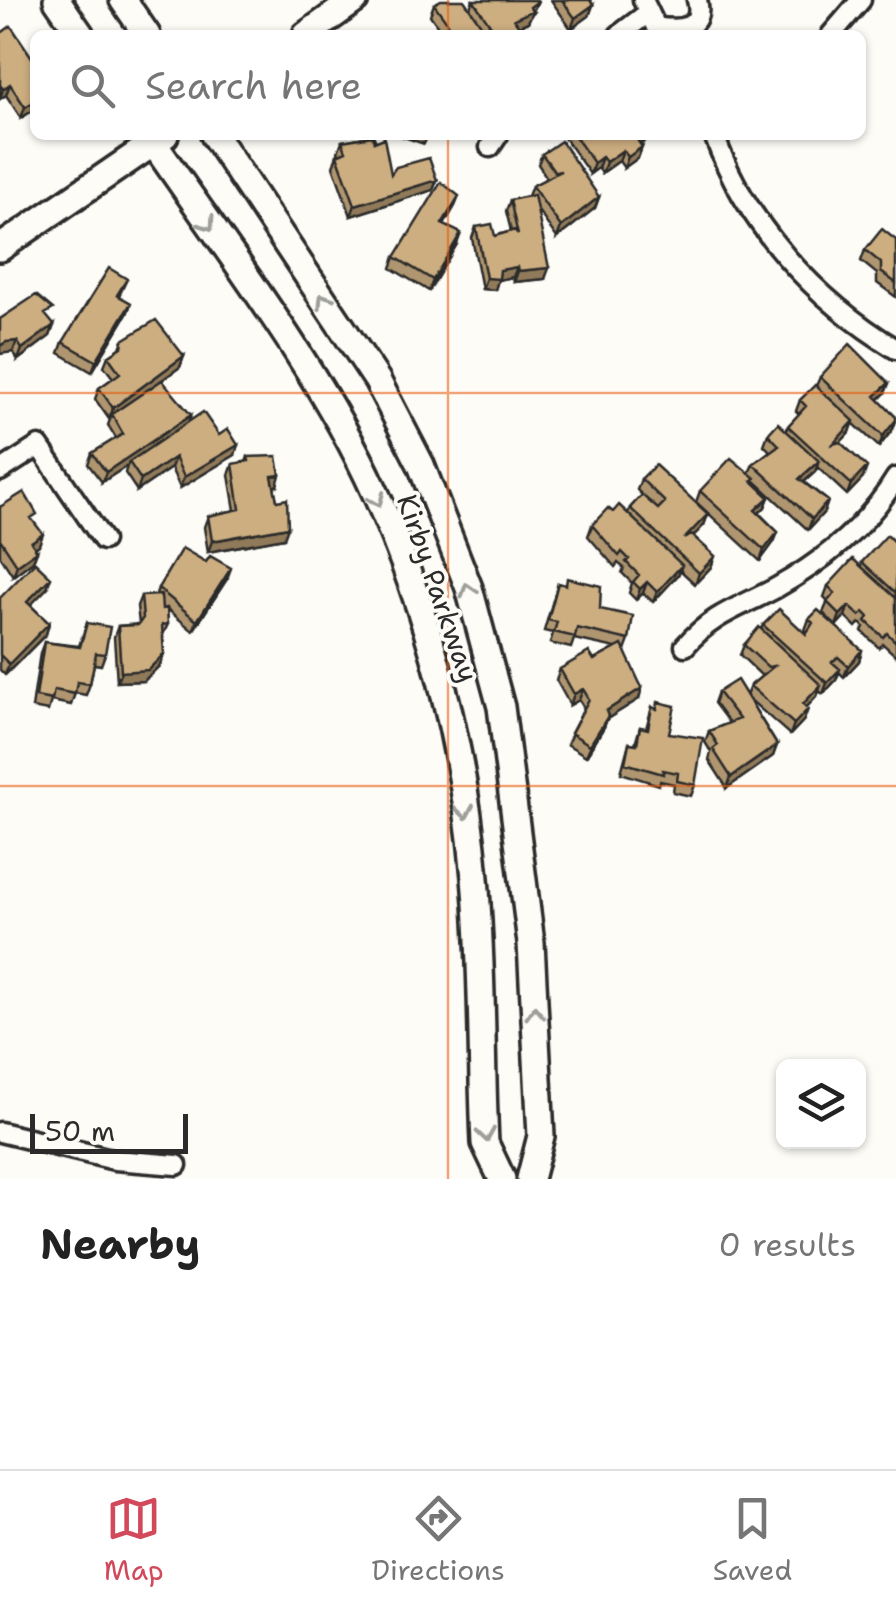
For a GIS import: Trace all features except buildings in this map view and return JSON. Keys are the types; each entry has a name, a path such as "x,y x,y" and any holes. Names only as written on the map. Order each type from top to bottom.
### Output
{"main road":[{"path":"57,0 78,30"},
{"path":"123,0 144,30"},
{"path":"313,30 355,0"},
{"path":"0,248 152,140"},
{"name":"Kirby Parkway","path":"156,140 334,416 374,492 428,634 453,734 475,877 484,1143 502,1179"},
{"name":"Kirby Parkway","path":"217,140 377,380 420,464 469,588 501,707 531,944 541,1136 530,1179"}],"street":[{"path":"687,30 700,11 697,0"},
{"path":"836,30 861,0"},
{"path":"623,30 646,6 656,27 670,30"},
{"path":"722,140 766,236 794,270 896,349"},
{"path":"0,471 40,446 104,540"},
{"path":"685,646 708,620 824,559 882,501 896,478"},
{"path":"0,1132 115,1160 176,1166"}]}
